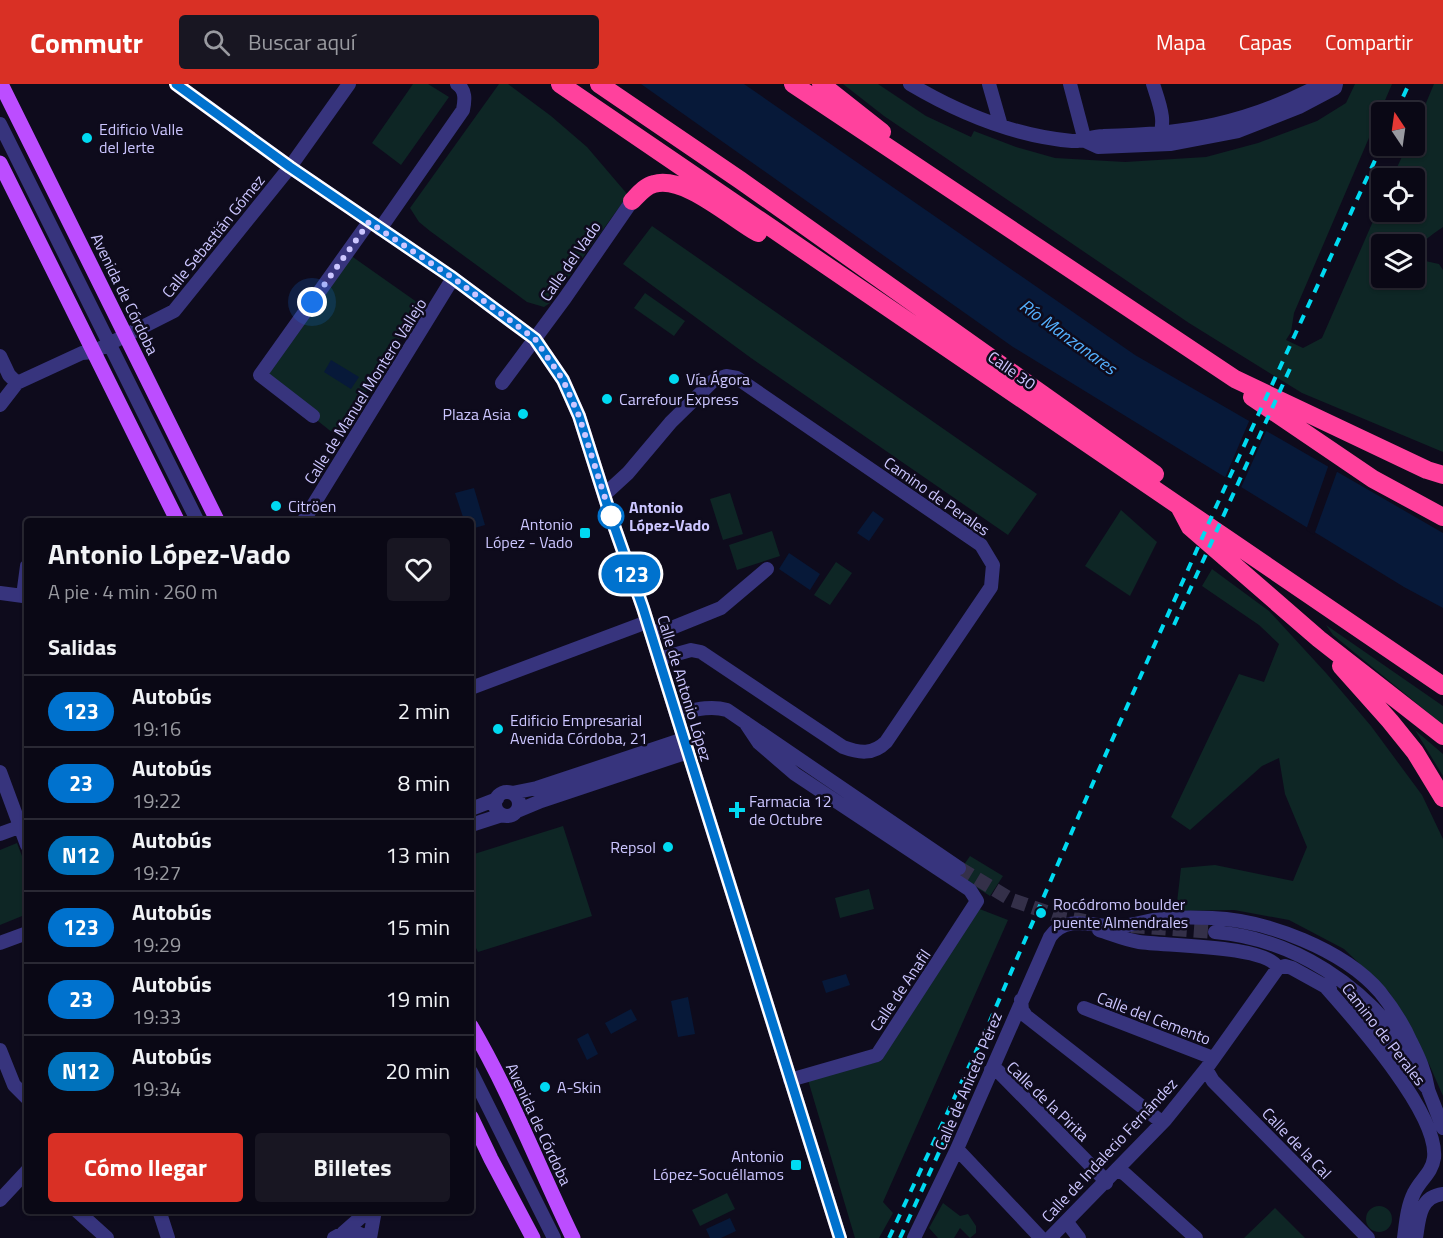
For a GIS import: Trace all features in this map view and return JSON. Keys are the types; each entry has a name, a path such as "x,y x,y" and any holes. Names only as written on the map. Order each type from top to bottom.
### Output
{"highway":[{"name":"Calle 30","path":"560,84 1443,686"},
{"path":"598,84 1001,364 1203,511 1244,538 1259,561"},
{"path":"793,84 1235,379 1426,470 1443,475"},
{"path":"820,84 875,125 922,171"},
{"path":"632,201 652,184 667,182 686,187 755,232 849,281"},
{"path":"1235,379 1251,396 1298,430 1373,479 1443,517"},
{"path":"1178,504 1190,527 1319,639 1443,736"},
{"path":"1319,639 1415,753 1443,798"}],"main road":[{"name":"Avenida de Córdoba","path":"1,84 216,518"},
{"path":"0,163 176,518"},
{"name":"Avenida de Córdoba","path":"474,1032 529,1140 544,1180 573,1238"},
{"path":"474,1123 533,1238"}],"street":[{"name":"Calle de Antonio López","path":"176,84 290,167 453,278 535,339 563,380 579,416 649,627 840,1238"},
{"path":"290,167 349,84"},
{"path":"313,416 260,375 463,110 465,98 457,84"},
{"path":"910,84 935,99 1001,126 1030,134 1085,141 1098,147 1158,139 1249,116 1272,109 1322,84"},
{"path":"988,84 1001,126"},
{"path":"1070,84 1085,141"},
{"path":"1153,84 1163,126 1158,139"},
{"path":"1158,139 1193,141 1238,131 1299,107 1335,88 1336,84"},
{"path":"0,124 196,518"},
{"name":"Calle Sebastián Gómez","path":"17,382 82,354 93,352 174,311 290,167"},
{"name":"Calle del Vado","path":"502,383 632,201"},
{"name":"Calle de Manuel Montero Vallejo","path":"305,518 453,278"},
{"path":"0,356 9,375 17,382 0,405"},
{"name":"Camino de Perales","path":"604,495 628,473 693,398 713,381 726,376 737,378 981,546 993,565 991,587 886,742 880,748 871,751 858,753 843,747 701,652 691,650 659,659"},
{"path":"474,687 649,627 674,627 721,608 767,568"},
{"path":"0,593 23,596 24,588"},
{"path":"676,714 717,707 727,710 959,868"},
{"name":"Calle de Anafil","path":"745,722 759,743 795,774 970,890 976,897 975,906 877,1055 790,1080"},
{"path":"474,807 497,800 505,793 512,794 537,788 686,746"},
{"path":"474,824 502,815 509,816 541,801 686,746"},
{"path":"0,772 24,837"},
{"path":"512,794 519,801 517,811"},
{"path":"497,800 496,807 502,815"},
{"path":"0,834 20,826"},
{"name":"Camino de Perales","path":"1050,937 1054,930 1068,923 1120,926 1167,918 1231,919 1272,928 1316,946 1354,970 1378,990 1404,1027 1424,1067 1428,1089"},
{"name":"Camino de Perales","path":"1091,924 1099,930 1132,941 1242,952 1264,957 1275,963 1278,968 1285,966 1292,968 1324,985 1369,1022 1428,1089"},
{"name":"Camino de Perales","path":"1215,932 1248,936 1282,947 1323,967 1367,1001 1396,1034 1412,1057 1428,1089 1443,1128"},
{"path":"0,943 24,934"},
{"name":"Calle de Aniceto Pérez","path":"917,1232 957,1149 1050,937"},
{"name":"Calle de Indalecio Fernández","path":"1050,1238 1165,1120 1210,1063 1278,968"},
{"name":"Camino de Perales","path":"1324,985 1389,1064 1416,1103 1428,1131 1434,1159 1430,1171 1414,1191 1408,1208 1413,1236"},
{"path":"1021,1000 1026,1016 1159,1120 1165,1120"},
{"name":"Calle del Cemento","path":"1084,1008 1210,1063"},
{"path":"0,1050 14,1085 24,1095"},
{"name":"Calle de la Cal","path":"1210,1063 1213,1081 1368,1238"},
{"name":"Calle de la Pirita","path":"991,1070 998,1071 1106,1183"},
{"path":"474,1078 554,1238"},
{"path":"957,1149 1041,1238"},
{"path":"1117,1170 1125,1173 1196,1238"},
{"path":"0,1200 24,1174"},
{"name":"Camino de Perales","path":"1413,1236 1422,1206 1429,1199 1443,1194"},
{"path":"80,1214 107,1238"},
{"path":"160,1214 168,1238"},
{"path":"338,1235 364,1214"},
{"path":"338,1235 357,1233 368,1238 374,1214"},
{"path":"1065,1224 1070,1225 1079,1238"},
{"path":"917,1232 930,1238"}],"green space":[{"path":"413,84 428,84 449,97 401,165 372,143"},
{"path":"499,84 508,84 551,116 587,147 628,195 550,303 544,307 527,302 430,231 419,222 410,208"},
{"path":"843,84 878,84 926,116 971,137 974,131 1016,147 1055,158 1125,162 1206,157 1258,143 1317,121 1346,103 1355,84 1392,84 1384,102 1371,102 1371,133 1294,313 1291,332 1286,340 1303,348 1322,338 1373,222 1425,222 1425,168 1397,168 1402,156 1425,156 1425,105 1434,84 1443,84 1443,227 1425,241 1425,234 1371,234 1371,288 1425,288 1425,261 1439,264 1443,270 1443,452 1302,393 1189,323 884,116"},
{"path":"652,226 1037,494 1008,535 751,358 623,264"},
{"path":"350,255 421,305 338,437 260,375"},
{"path":"645,293 685,321 674,336 634,308"},
{"path":"730,493 743,534 723,540 710,499"},
{"path":"1121,510 1157,542 1130,596 1085,566"},
{"path":"772,531 780,556 737,570 729,545"},
{"path":"836,562 852,573 830,605 814,595"},
{"path":"1212,569 1269,611 1326,673 1371,726 1422,795 1443,839 1443,1096 1429,1064 1389,992 1344,949 1289,920 1234,910 1176,911 1181,868 1215,865 1293,881 1307,847 1285,794 1279,758 1262,766 1190,830 1171,817 1239,674 1264,682 1279,644 1259,625 1202,586"},
{"path":"1326,625 1443,706 1443,725 1333,635"},
{"path":"1415,730 1443,754 1443,776"},
{"path":"563,826 592,916 478,952 474,944 474,854"},
{"path":"17,843 24,861 24,915 0,925 0,850"},
{"path":"970,856 1003,876 990,896 957,875"},
{"path":"869,889 874,909 840,918 835,898"},
{"path":"977,908 1008,920 883,1202 893,1213 879,1238 855,1238 808,1080 881,1061"},
{"path":"727,1193 735,1209 700,1226 692,1210"},
{"path":"943,1203 960,1216 968,1214 976,1226 976,1233 970,1238 960,1228 954,1238 938,1238 929,1228"},
{"path":"1379,1206 1388,1210 1392,1219 1388,1228 1379,1232 1370,1228 1366,1219 1370,1210"},
{"path":"1275,1208 1305,1238 1244,1238"}],"water":[{"name":"Río Manzanares","path":"641,84 744,84 1135,355 1443,533 1443,608 1404,587 1013,347"},
{"path":"331,360 359,377 351,389 324,372"},
{"path":"474,488 485,525 474,528 474,518 463,518 455,493"},
{"path":"873,511 884,519 869,541 857,533"},
{"path":"789,553 820,574 810,590 779,569"},
{"path":"846,974 850,985 826,993 822,981"},
{"path":"1106,994 1128,1002 1124,1012 1102,1004"},
{"path":"688,997 695,1034 678,1037 671,1001"},
{"path":"631,1009 637,1020 611,1034 605,1023"},
{"path":"588,1033 598,1054 587,1060 577,1039"},
{"path":"730,1218 736,1231 721,1238 710,1238 706,1229"}],"pier":[{"path":"1250,419 1267,429 1240,490 1224,480"},
{"path":"1329,464 1338,469 1314,535 1306,530"}],"tunnel":[{"path":"959,868 1012,900 1055,915 1085,921"},
{"path":"1131,926 1215,932"}],"railway":[{"path":"1401,102 1409,84"},
{"path":"889,1238 986,1030 1215,509 1377,156"},
{"path":"1174,625 1293,362"},
{"path":"900,1238 956,1115"}],"bus line":[{"name":"123","path":"176,84 290,167 453,278 535,339 563,380 579,416 643,608 840,1238"}],"place":[{"name":"Edificio Valle del Jerte","path":"87,138"},
{"name":"Vía Ágora","path":"674,379"},
{"name":"Carrefour Express","path":"607,399"},
{"name":"Plaza Asia","path":"523,414"},
{"name":"Citröen","path":"276,506"},
{"name":"Antonio López-Vado","path":"611,516"},
{"name":"Antonio López - Vado","path":"585,533"},
{"name":"Edificio Empresarial Avenida Córdoba, 21","path":"498,729"},
{"name":"Farmacia 12 de Octubre","path":"737,810"},
{"name":"Repsol","path":"668,847"},
{"name":"Rocódromo boulder puente Almendrales","path":"1041,913"},
{"name":"A-Skin","path":"545,1087"},
{"name":"Antonio López-Socuéllamos","path":"796,1165"}],"route":[{"path":"312,302 369,222 453,278 535,339 563,380 579,416 612,520 611,516"}]}
